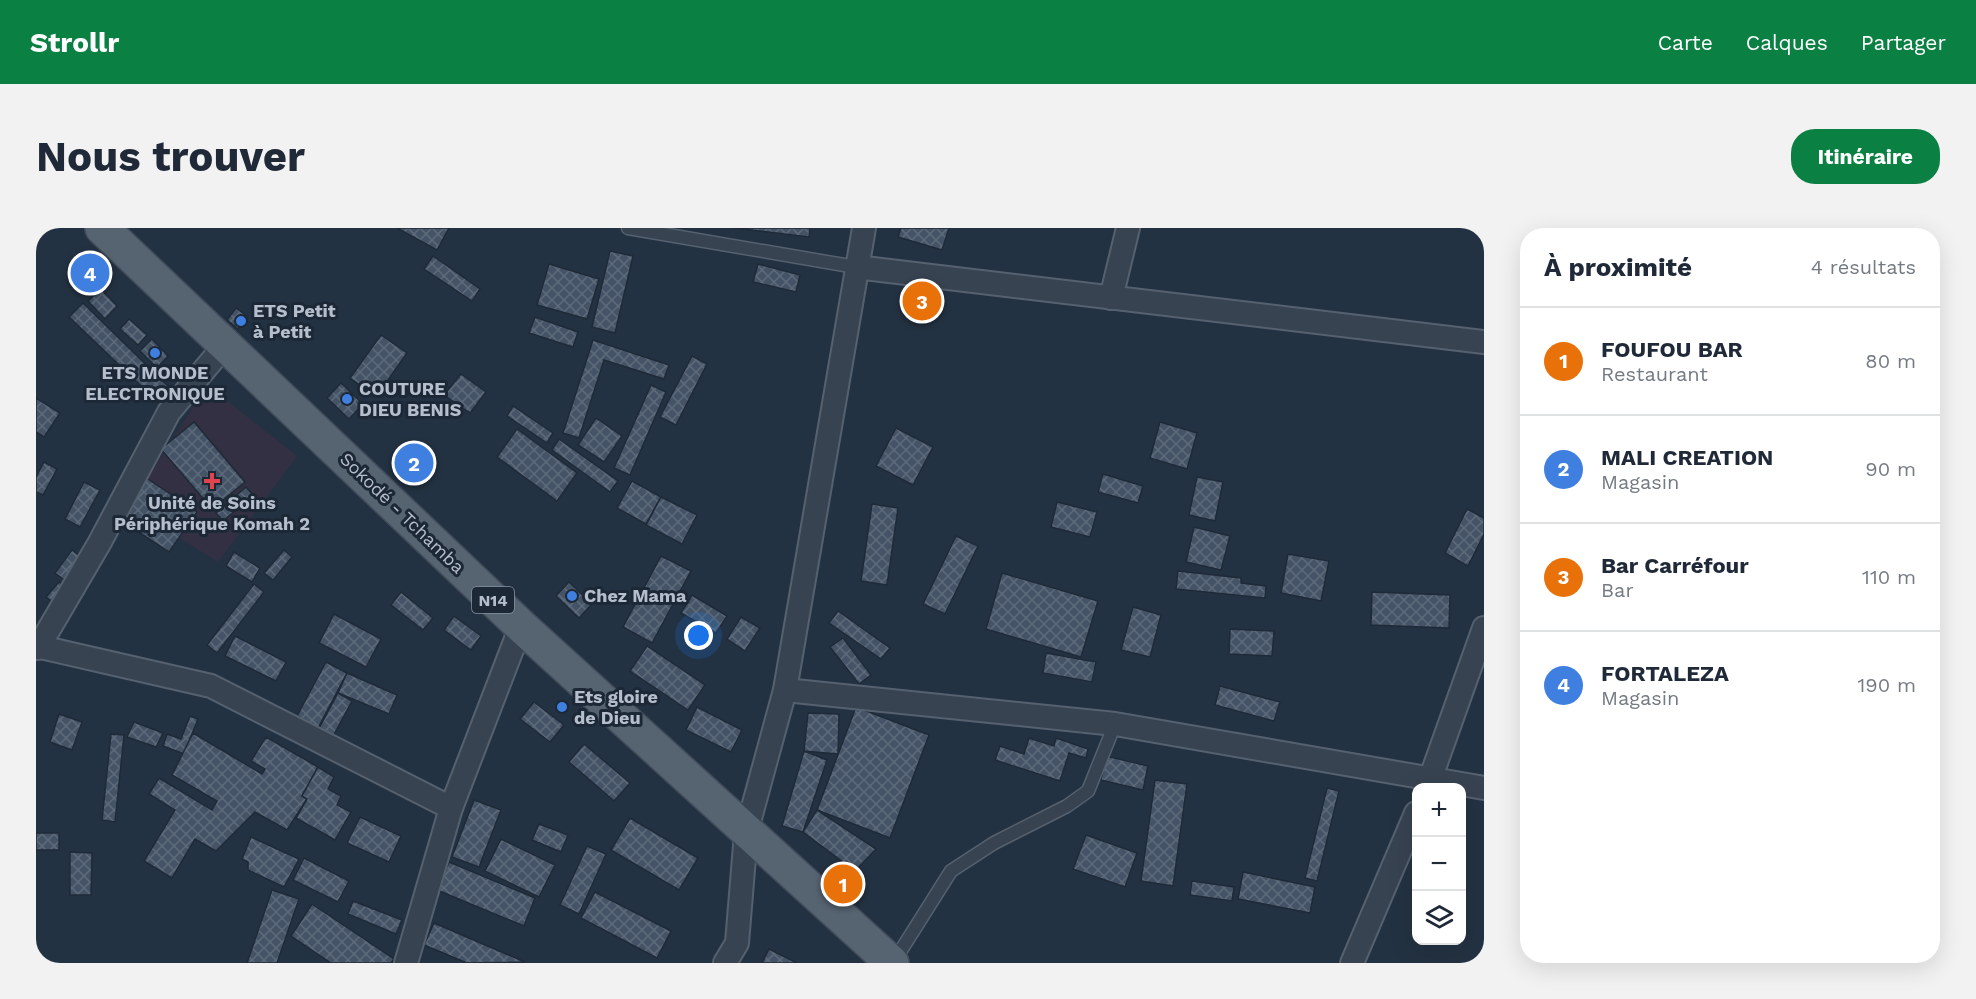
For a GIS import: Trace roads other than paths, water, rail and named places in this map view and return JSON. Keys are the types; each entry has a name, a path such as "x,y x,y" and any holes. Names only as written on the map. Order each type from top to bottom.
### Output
{"main road":[{"name":"Sokodé - Tchamba","path":"102,228 521,626 746,833 892,963"}],"street":[{"path":"725,963 737,943 746,833 785,690 864,228"},
{"path":"1111,298 1128,228"},
{"path":"856,267 1484,342"},
{"path":"225,345 169,412 100,542 37,647 211,686 451,808"},
{"path":"406,963 451,808 521,626"},
{"path":"785,690 1115,724 1429,783 1484,628"},
{"path":"1466,786 1484,788"},
{"path":"1352,963 1412,822"}],"lane":[{"path":"628,228 856,267"},
{"path":"892,963 951,871 994,843 1067,806 1088,791 1115,724"}],"place":[{"name":"FORTALEZA","path":"90,273"},
{"name":"Bar Carréfour","path":"922,301"},
{"name":"ETS Petit à Petit","path":"241,321"},
{"name":"ETS MONDE ELECTRONIQUE","path":"155,353"},
{"name":"COUTURE DIEU BENIS","path":"347,399"},
{"name":"MALI CREATION","path":"414,463"},
{"name":"Unité de Soins Périphérique Komah 2","path":"212,481"},
{"name":"Chez Mama","path":"572,596"},
{"name":"Ets gloire de Dieu","path":"562,707"},
{"name":"FOUFOU BAR","path":"843,884"}]}
